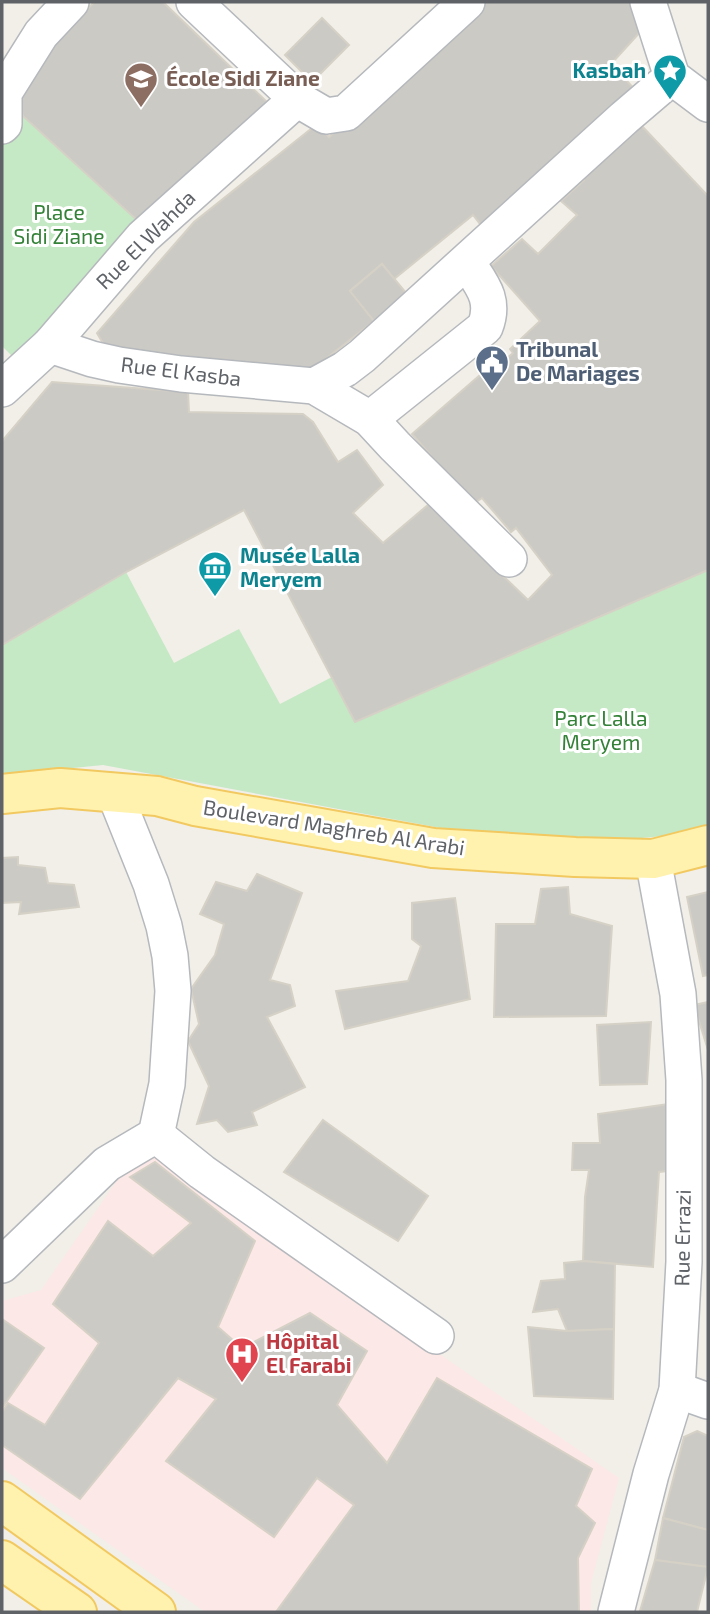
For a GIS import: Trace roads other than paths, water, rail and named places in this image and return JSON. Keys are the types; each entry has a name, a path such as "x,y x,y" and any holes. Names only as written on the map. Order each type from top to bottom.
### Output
{"main road":[{"name":"Boulevard Maghreb Al Arabi","path":"2,794 60,788 157,796 195,806 433,848 653,859 708,845"},
{"path":"2,1501 156,1612"},
{"path":"2,1560 65,1604 78,1557"}],"street":[{"path":"2,126 4,93 41,34 71,2"},
{"path":"194,2 297,99 327,116 346,113 467,2"},
{"path":"648,2 672,77 708,104"},
{"path":"314,386 362,356 672,77"},
{"name":"Rue El Wahda","path":"2,389 50,345 143,237 297,99"},
{"path":"370,419 485,327 490,305 485,289 467,262"},
{"name":"Rue El Kasba","path":"50,345 119,365 181,374 314,386"},
{"path":"314,386 370,419 509,559"},
{"path":"2,1265 107,1164 156,1135 167,1084 173,992 170,956 151,884 114,792"},
{"name":"Rue Errazi","path":"616,1612 651,1474 692,1396 684,1262 684,1080 678,994 653,859"},
{"path":"156,1135 202,1172 436,1336"}],"place":[{"name":"Kasbah","path":"670,101"},
{"name":"École Sidi Ziane","path":"141,109"},
{"name":"Tribunal De Mariages","path":"492,392"},
{"name":"Musée Lalla Meryem","path":"215,598"},
{"name":"Hôpital El Farabi","path":"242,1384"}],"park label":[{"name":"Place Sidi Ziane","path":"59,225"},
{"name":"Parc Lalla Meryem","path":"601,731"}]}
